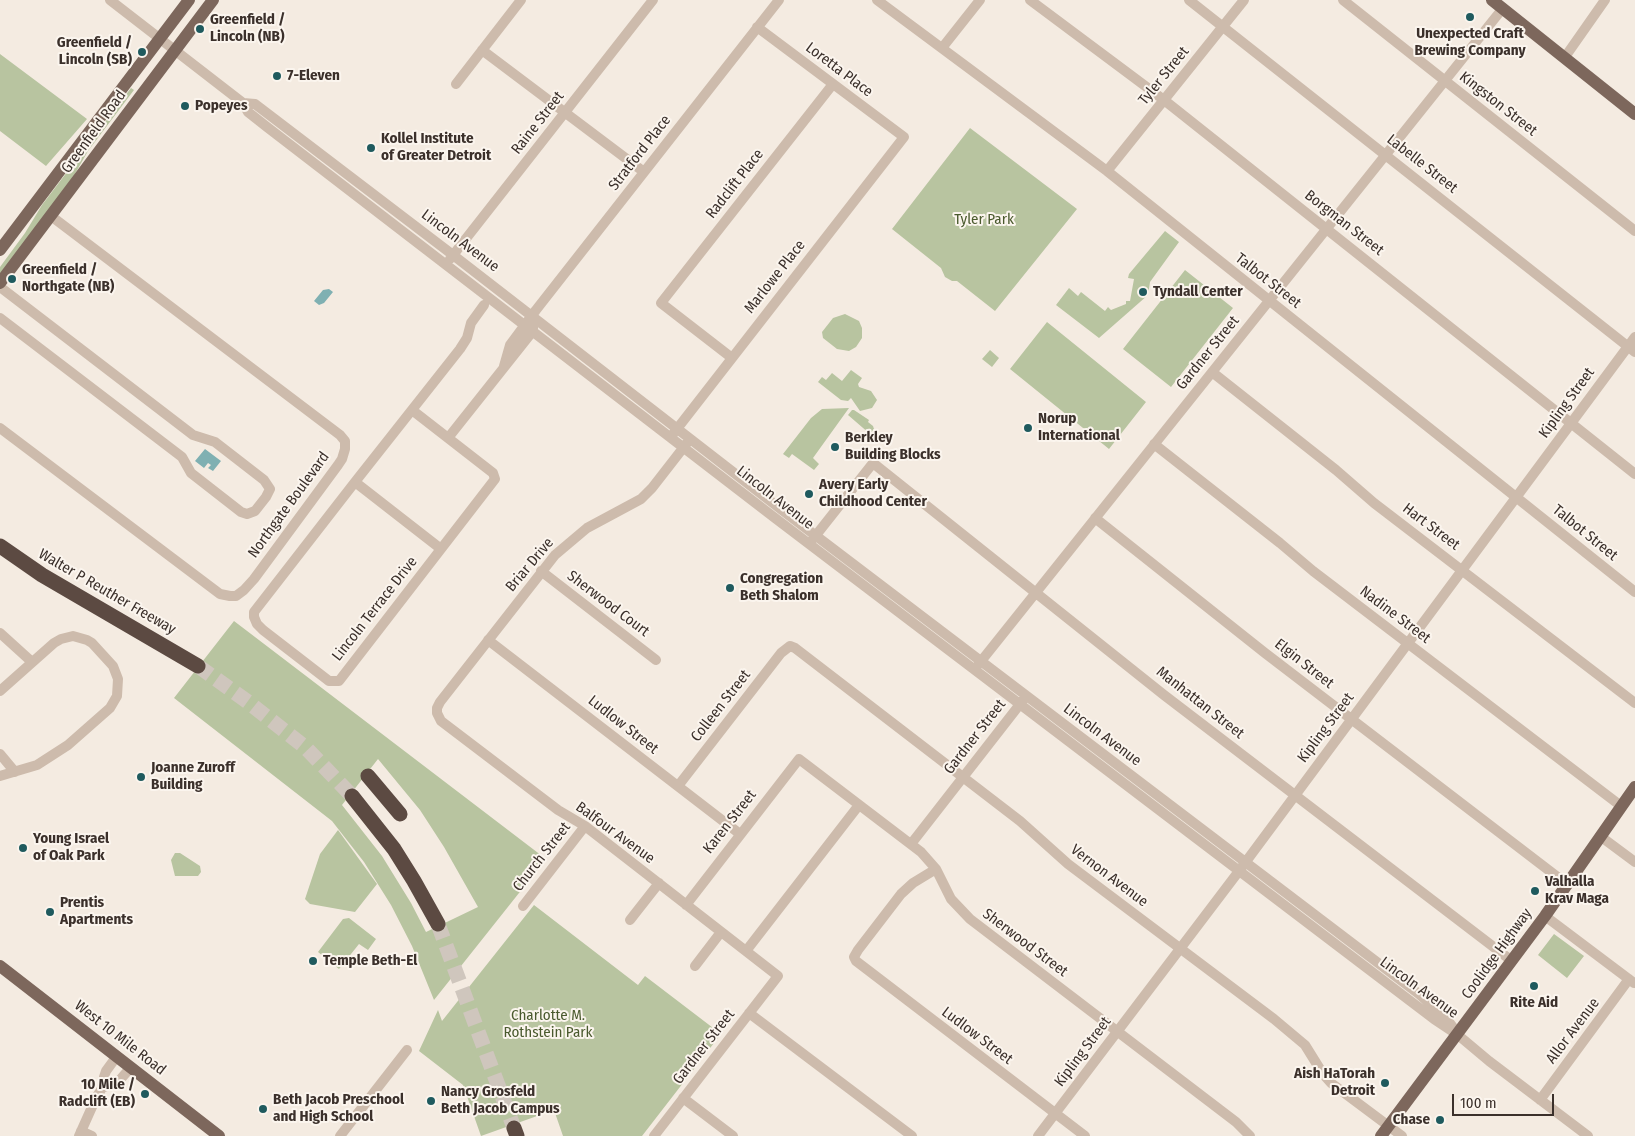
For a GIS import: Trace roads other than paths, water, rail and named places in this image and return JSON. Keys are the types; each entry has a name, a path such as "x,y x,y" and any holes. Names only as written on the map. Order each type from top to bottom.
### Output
{"highway":[{"name":"Walter P Reuther Freeway","path":"0,546 42,575 198,666"},
{"path":"368,776 400,814"},
{"path":"352,796 381,831 400,858 438,924"}],"main road":[{"name":"Greenfield Road","path":"0,250 189,0"},
{"name":"Greenfield Road","path":"0,283 194,28 209,1"},
{"path":"1498,4 1633,109"},
{"path":"77,180 89,153 136,90 137,85 129,80"},
{"name":"Coolidge Highway","path":"1385,1131 1546,916 1635,787"},
{"name":"West 10 Mile Road","path":"0,966 219,1136"}],"street":[{"name":"Lincoln Avenue","path":"110,0 242,103 248,112 529,328 674,433 1243,866 1434,1019 1458,1035 1489,1061 1588,1136"},
{"path":"456,84 521,0"},
{"name":"Raine Street","path":"446,264 653,0"},
{"name":"Stratford Place","path":"529,328 532,316 779,0"},
{"name":"Talbot Street","path":"877,0 1107,172 1635,592"},
{"path":"942,48 980,0"},
{"name":"Borgman Street","path":"1030,0 1164,100 1635,474"},
{"name":"Labelle Street","path":"1189,0 1631,349"},
{"name":"Tyler Street","path":"1107,172 1244,0"},
{"name":"Kingston Street","path":"1343,0 1635,231"},
{"path":"1564,57 1606,0"},
{"name":"Gardner Street","path":"977,665 1445,81 1498,4"},
{"name":"Loretta Place","path":"757,27 904,137"},
{"path":"482,50 644,172"},
{"name":"Radclift Place","path":"732,358 661,303 833,84"},
{"name":"Lincoln Avenue","path":"242,103 255,104 454,255 532,316 674,433"},
{"name":"Marlowe Place","path":"674,433 904,137"},
{"name":"Northgate Boulevard","path":"0,428 220,594 230,596 236,596 254,579 338,465 345,449 344,441 340,436 51,216"},
{"name":"Northgate Boulevard","path":"0,287 193,435 215,442 264,480 270,490 266,497 255,511 247,514 241,512 191,473 182,456 0,318"},
{"name":"Lincoln Terrace Drive","path":"412,410 493,473 495,480 339,681 329,681 257,624 254,612 355,482 460,349 467,338 471,323 484,305"},
{"path":"448,438 504,366 510,345 529,328"},
{"name":"Kipling Street","path":"1038,1136 1243,866 1571,423 1631,349 1635,336"},
{"name":"Hart Street","path":"1212,372 1336,470 1363,494 1635,703"},
{"name":"Briar Drive","path":"437,713 440,702 555,555 587,528 635,503 647,494 687,443"},
{"name":"Nadine Street","path":"1154,444 1285,547 1313,572 1621,806"},
{"name":"Manhattan Street","path":"813,540 873,463 1164,695 1512,961"},
{"path":"355,482 442,548"},
{"name":"Elgin Street","path":"1095,518 1265,653 1568,885"},
{"name":"Sherwood Court","path":"541,572 656,660"},
{"path":"0,633 32,662"},
{"path":"0,691 54,643 73,636 92,643 113,666 118,679 117,696 110,708 68,745 37,765 0,776"},
{"name":"Ludlow Street","path":"488,640 740,834"},
{"name":"Colleen Street","path":"678,786 781,653 790,646"},
{"name":"Vernon Avenue","path":"790,646 801,652 1020,821 1068,864 1274,1019 1305,1045 1323,1074 1331,1082 1385,1131 1402,1136"},
{"name":"Gardner Street","path":"911,844 1023,700"},
{"name":"Balfour Avenue","path":"437,713 441,721 466,741 558,810 585,826 778,976"},
{"path":"0,754 15,772"},
{"name":"Sherwood Street","path":"800,759 925,856 936,869 951,899 970,919 1236,1122 1250,1136"},
{"name":"Karen Street","path":"686,905 800,759"},
{"path":"746,951 859,805"},
{"name":"Church Street","path":"523,906 585,826"},
{"path":"1600,836 1635,862"},
{"name":"Ludlow Street","path":"936,869 914,882 901,894 854,957 859,965 1085,1136"},
{"path":"630,920 659,883"},
{"path":"1546,916 1632,981"},
{"path":"695,966 721,932"},
{"name":"Gardner Street","path":"654,1136 778,976"},
{"name":"Allor Avenue","path":"1540,1100 1632,981"},
{"path":"749,1013 912,1136"},
{"path":"340,1136 407,1050"},
{"path":"92,1136 80,1133 102,1088 106,1070 117,1056"},
{"path":"102,1088 119,1081 130,1067"},
{"path":"684,1098 734,1136"}],"water":[{"path":"329,289 333,292 324,303 319,305 314,301 323,290"},
{"path":"205,449 221,461 213,471 208,468 211,465 208,463 204,468 195,461"}],"tunnel":[{"path":"198,666 248,702 306,748 352,796"},
{"path":"438,924 514,1128"}],"place":[{"name":"Unexpected Craft Brewing Company","path":"1470,17"},
{"name":"Greenfield / Lincoln (NB)","path":"200,29"},
{"name":"Greenfield / Lincoln (SB)","path":"142,52"},
{"name":"7-Eleven","path":"277,76"},
{"name":"Popeyes","path":"185,106"},
{"name":"Kollel Institute of Greater Detroit","path":"371,148"},
{"name":"Greenfield / Northgate (NB)","path":"12,279"},
{"name":"Tyndall Center","path":"1143,292"},
{"name":"Norup International","path":"1028,428"},
{"name":"Berkley Building Blocks","path":"835,447"},
{"name":"Avery Early Childhood Center","path":"809,494"},
{"name":"Congregation Beth Shalom","path":"730,588"},
{"name":"Joanne Zuroff Building","path":"141,777"},
{"name":"Young Israel of Oak Park","path":"23,848"},
{"name":"Valhalla Krav Maga","path":"1535,891"},
{"name":"Prentis Apartments","path":"50,912"},
{"name":"Temple Beth-El","path":"313,961"},
{"name":"Rite Aid","path":"1534,986"},
{"name":"Aish HaTorah Detroit","path":"1385,1083"},
{"name":"10 Mile / Radclift (EB)","path":"145,1094"},
{"name":"Nancy Grosfeld Beth Jacob Campus","path":"431,1101"},
{"name":"Beth Jacob Preschool and High School","path":"263,1109"},
{"name":"Chase","path":"1440,1120"}],"park label":[{"name":"Tyler Park","path":"984,220"},
{"name":"Charlotte M. Rothstein Park","path":"548,1024"}]}
